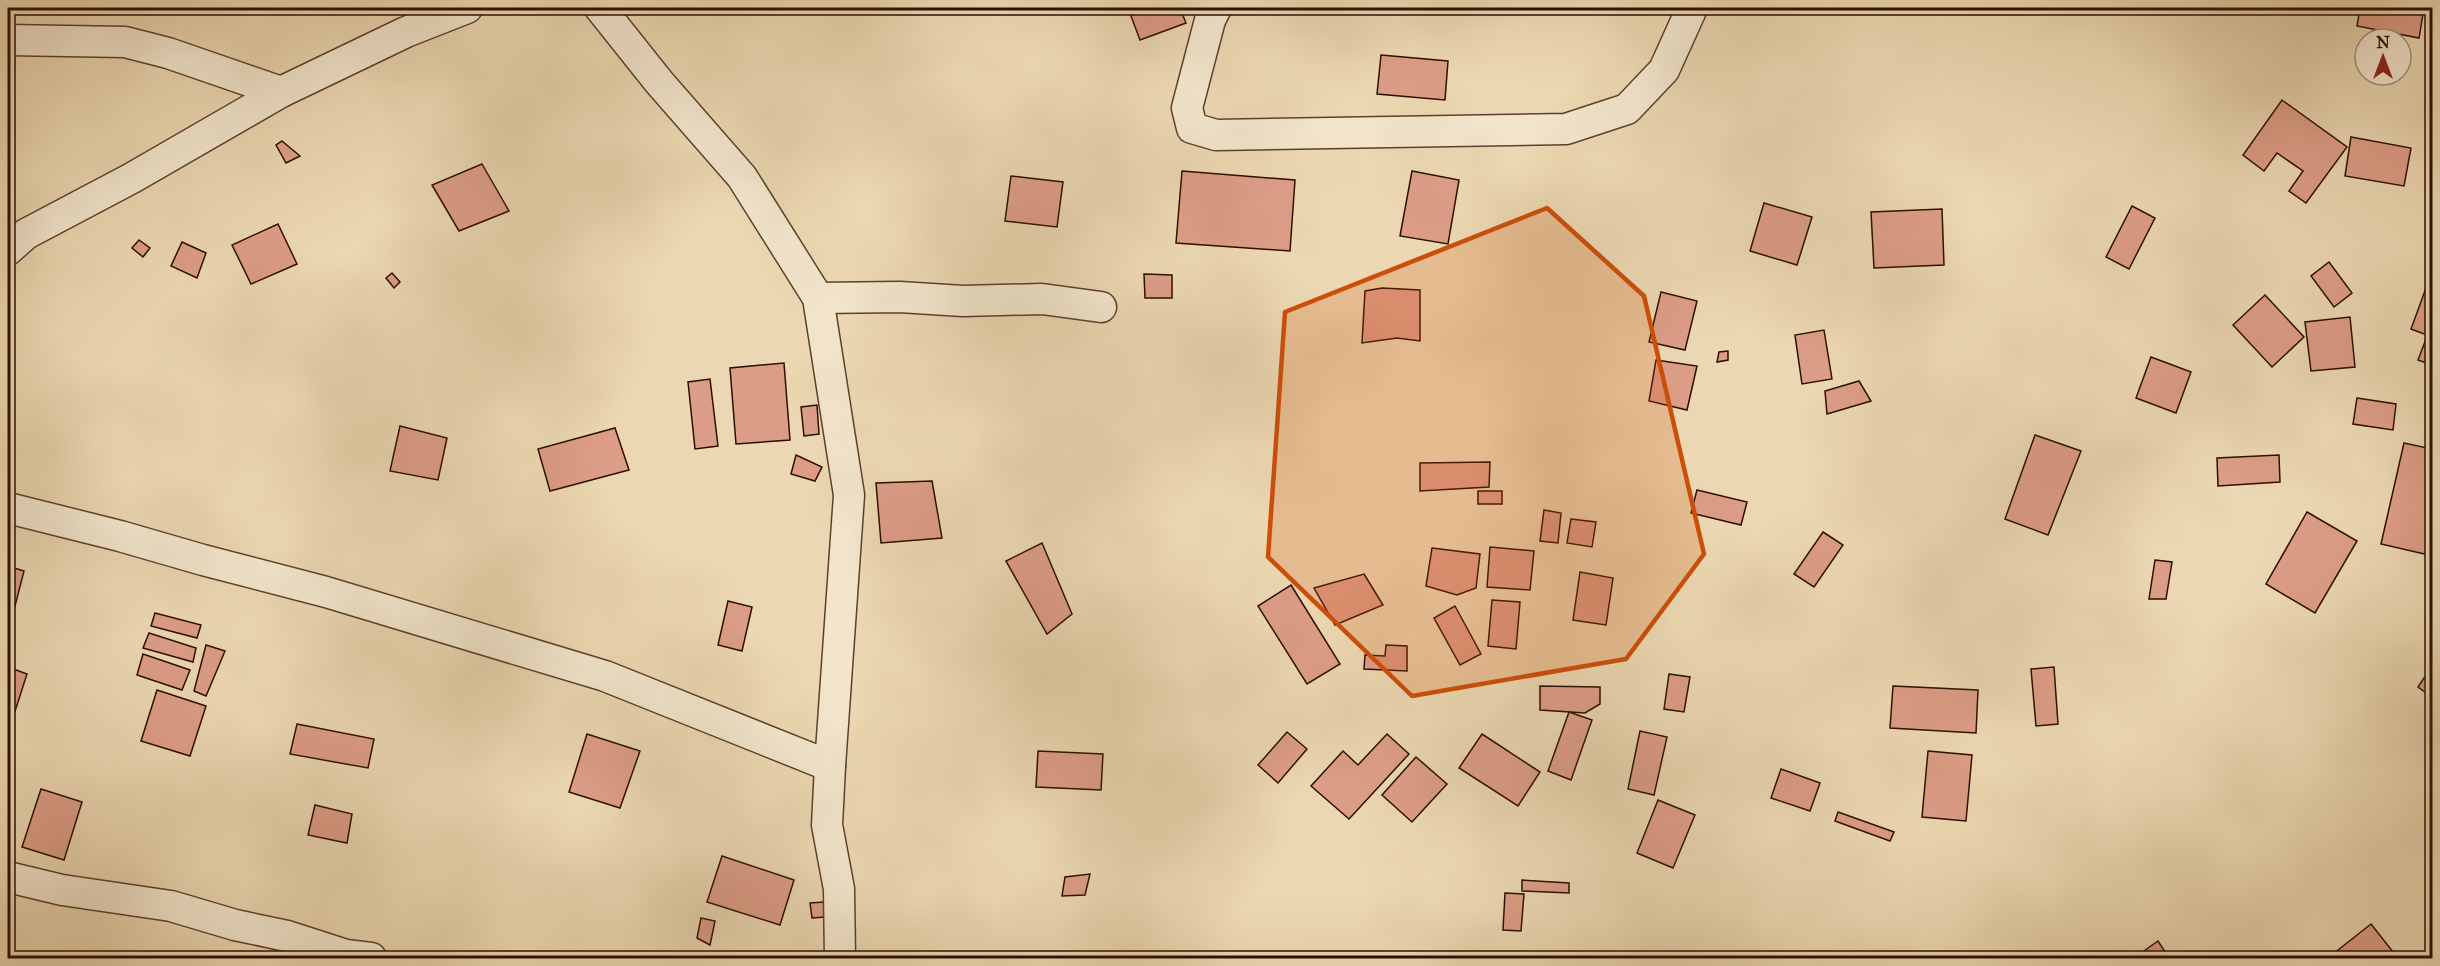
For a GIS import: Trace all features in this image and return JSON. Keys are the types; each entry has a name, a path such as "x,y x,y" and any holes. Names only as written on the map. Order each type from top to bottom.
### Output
{"street":[{"path":"8,250 26,234 132,178 281,92 406,32 467,8"},
{"path":"600,8 659,82 742,177 818,298 849,495 827,825 839,889 840,958"},
{"path":"1216,8 1210,20 1187,108 1192,128 1216,135 1566,129 1627,109 1664,70 1692,8"},
{"path":"8,40 125,42 168,53 281,92"},
{"path":"818,298 900,297 963,301 1042,299 1101,306"},
{"path":"8,508 326,592 605,676 830,766"},
{"path":"8,877 62,891 171,906 235,925 287,936 346,955 371,958"}],"highlighted area":[{"path":"1547,208 1644,296 1704,554 1626,659 1412,696 1268,557 1285,312"}],"building":[{"path":"1128,8 1180,8 1186,23 1140,40"},
{"path":"2360,8 2424,8 2419,38 2413,37 2413,27 2357,26"},
{"path":"1381,55 1448,61 1445,100 1377,94"},
{"path":"2282,100 2347,147 2306,203 2289,191 2303,171 2277,153 2264,171 2243,155"},
{"path":"2351,137 2411,148 2404,186 2345,176"},
{"path":"282,141 300,156 286,163 276,145"},
{"path":"482,164 509,211 459,231 432,185"},
{"path":"1182,171 1295,180 1290,251 1176,243"},
{"path":"1412,171 1459,180 1448,244 1400,236"},
{"path":"1011,176 1063,182 1057,227 1005,221"},
{"path":"1764,203 1812,217 1797,265 1750,251"},
{"path":"2132,206 2155,218 2129,269 2106,257"},
{"path":"1942,209 1944,265 1874,268 1871,212"},
{"path":"278,224 297,264 251,284 232,245"},
{"path":"139,240 150,248 143,257 132,248"},
{"path":"182,242 206,253 197,278 171,266"},
{"path":"2329,262 2352,293 2334,307 2311,276"},
{"path":"392,273 400,282 394,288 386,278"},
{"path":"1144,274 1172,275 1172,298 1145,298"},
{"path":"1382,288 1420,290 1420,341 1397,338 1362,343 1365,291"},
{"path":"2426,288 2432,291 2432,337 2411,329"},
{"path":"1661,292 1697,301 1685,350 1649,342"},
{"path":"2265,295 2304,337 2272,367 2233,325"},
{"path":"2350,317 2355,367 2311,371 2305,322"},
{"path":"1824,330 1832,379 1802,384 1795,335"},
{"path":"2426,339 2432,341 2432,365 2418,360"},
{"path":"1728,351 1728,360 1717,362 1719,352"},
{"path":"2151,357 2191,372 2176,413 2136,398"},
{"path":"1656,360 1697,366 1687,410 1649,401"},
{"path":"784,363 790,440 736,444 730,368"},
{"path":"710,379 718,446 695,449 688,382"},
{"path":"1859,381 1871,401 1827,414 1825,391"},
{"path":"2357,398 2396,404 2393,430 2353,424"},
{"path":"817,405 819,434 804,436 801,407"},
{"path":"400,426 447,438 438,480 390,471"},
{"path":"615,428 629,470 550,491 538,449"},
{"path":"2035,435 2081,451 2048,535 2005,519"},
{"path":"2404,443 2432,449 2432,540 2429,555 2381,544"},
{"path":"796,455 822,467 815,481 791,474"},
{"path":"2279,455 2280,482 2218,486 2217,458"},
{"path":"1490,462 1489,487 1420,491 1420,463"},
{"path":"932,481 942,538 881,543 876,483"},
{"path":"1697,490 1747,502 1741,525 1691,513"},
{"path":"1478,491 1502,491 1502,504 1478,504"},
{"path":"1544,510 1561,513 1558,543 1540,541"},
{"path":"2307,512 2357,541 2315,613 2266,584"},
{"path":"1571,519 1596,522 1592,547 1567,543"},
{"path":"1823,532 1843,545 1814,587 1794,574"},
{"path":"1042,543 1072,614 1047,634 1006,561"},
{"path":"1490,547 1534,551 1530,590 1487,587"},
{"path":"1432,548 1480,554 1476,588 1457,595 1426,586"},
{"path":"2155,560 2172,562 2166,599 2149,599"},
{"path":"8,566 24,571 8,633"},
{"path":"1580,572 1613,578 1606,625 1573,620"},
{"path":"1364,574 1383,605 1335,625 1314,588"},
{"path":"1291,585 1340,664 1307,684 1258,606"},
{"path":"1492,600 1520,602 1516,649 1488,646"},
{"path":"728,601 752,607 742,651 718,645"},
{"path":"1455,606 1481,654 1460,665 1434,618"},
{"path":"155,613 201,625 197,638 151,626"},
{"path":"149,633 196,648 193,662 143,648"},
{"path":"206,645 225,651 206,696 194,691"},
{"path":"1386,645 1407,646 1407,671 1364,669 1365,655 1385,656"},
{"path":"143,654 190,670 182,690 137,675"},
{"path":"2432,666 2432,697 2418,687"},
{"path":"8,667 27,674 8,733"},
{"path":"2054,667 2058,724 2036,726 2031,669"},
{"path":"1669,674 1690,677 1684,712 1664,709"},
{"path":"1540,686 1600,687 1600,704 1585,713 1540,710"},
{"path":"1893,686 1978,690 1976,733 1890,728"},
{"path":"157,690 206,706 190,756 141,741"},
{"path":"1569,712 1592,720 1571,780 1548,771"},
{"path":"297,724 374,739 368,768 290,754"},
{"path":"1640,731 1667,737 1654,795 1628,789"},
{"path":"1287,732 1307,749 1278,783 1258,765"},
{"path":"587,734 640,751 620,808 569,792"},
{"path":"1387,734 1409,754 1349,819 1311,786 1343,751 1358,765"},
{"path":"1482,734 1540,772 1518,806 1459,768"},
{"path":"1038,751 1103,754 1101,790 1036,787"},
{"path":"1928,751 1972,755 1966,821 1922,817"},
{"path":"1416,757 1447,784 1412,822 1382,795"},
{"path":"1781,769 1820,783 1810,811 1771,798"},
{"path":"41,789 82,802 64,860 22,847"},
{"path":"1658,800 1695,815 1673,868 1637,853"},
{"path":"315,805 352,814 347,843 308,835"},
{"path":"1838,812 1894,832 1890,841 1835,821"},
{"path":"722,856 794,880 780,925 707,902"},
{"path":"1090,874 1085,895 1062,896 1065,877"},
{"path":"1522,880 1569,883 1569,893 1522,891"},
{"path":"1505,893 1524,894 1521,931 1503,930"},
{"path":"824,902 825,917 812,918 810,903"},
{"path":"701,918 715,921 710,945 697,938"},
{"path":"2371,924 2397,957 2328,958"},
{"path":"2158,941 2169,958 2134,958"}]}
